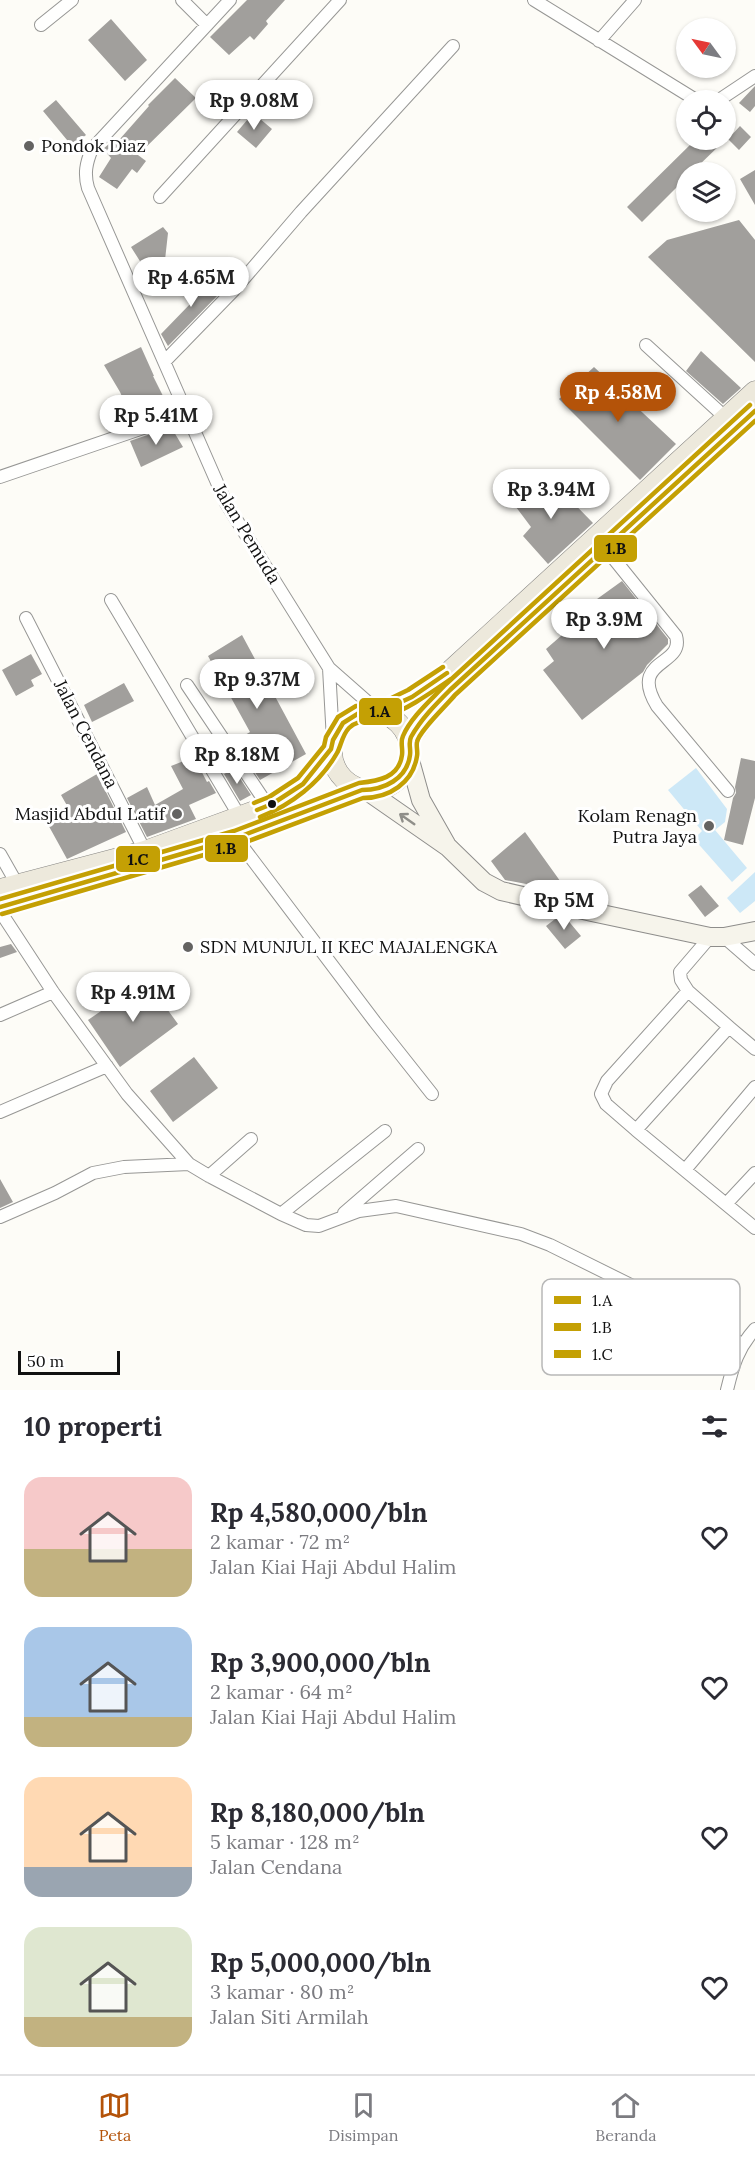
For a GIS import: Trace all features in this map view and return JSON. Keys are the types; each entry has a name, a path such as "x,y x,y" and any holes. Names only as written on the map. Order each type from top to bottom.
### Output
{"main road":[{"path":"9,886 145,851 268,806 303,784 332,744 343,723 359,713 379,712 412,696 441,678 755,391"},
{"path":"0,907 236,838 364,790 381,789 394,783 404,771 409,749 429,712 450,690 755,411"},
{"path":"379,712 397,721 404,730 421,800 448,847"},
{"path":"332,744 334,767 345,782 364,790 448,847 484,882 501,891 717,937 755,931"}],"street":[{"path":"41,25 72,0"},
{"path":"182,0 207,25"},
{"name":"Jalan Pemuda","path":"230,0 92,149 86,169 88,188 226,503 329,668"},
{"path":"160,197 340,0"},
{"path":"600,41 635,0"},
{"path":"543,2 600,41 680,90"},
{"path":"165,361 234,290 301,212 453,46"},
{"path":"734,90 755,76"},
{"path":"646,345 726,418"},
{"path":"0,477 187,413"},
{"path":"606,549 676,636 677,641 673,653 652,671 647,686 651,695 657,706 728,791"},
{"path":"111,600 240,817"},
{"name":"Jalan Cendana","path":"26,618 145,851"},
{"path":"329,668 379,712"},
{"path":"329,668 332,744"},
{"path":"187,685 268,806"},
{"path":"236,838 432,1094"},
{"path":"0,854 9,886"},
{"path":"0,911 53,992 127,1094 189,1164 208,1176 306,1225 314,1226 337,1220 359,1211 396,1206 521,1234 560,1250 619,1279"},
{"path":"755,964 717,937 680,972 681,980 688,991 755,1049"},
{"path":"688,991 607,1081 601,1094 606,1104 755,1228"},
{"path":"0,1015 53,992"},
{"path":"636,1130 729,1027"},
{"path":"0,1112 107,1066"},
{"path":"685,1170 755,1087"},
{"path":"281,1214 385,1131"},
{"path":"208,1176 251,1139"},
{"path":"337,1220 418,1149"},
{"path":"0,1217 55,1193 93,1173 124,1167 189,1164"},
{"path":"726,1204 755,1173"},
{"path":"740,1350 742,1344 755,1329"},
{"path":"727,1390 732,1375"}],"water":[{"name":"Kolam Renagn Putra Jaya","path":"696,768 727,809 725,822 715,830 747,868 732,882 694,839 702,831 668,790"},
{"path":"755,872 755,901 740,913 727,898"}],"building":[{"path":"247,0 285,0 266,21 268,24 254,40 250,36 229,55 210,37"},
{"path":"111,19 147,60 125,81 88,40"},
{"path":"175,78 196,98 138,155 146,161 137,173 132,169 117,189 99,177 111,158 103,149 116,138 119,140 148,105"},
{"path":"755,86 755,106 750,112 739,103"},
{"path":"56,100 86,135 72,146 43,111"},
{"path":"253,113 272,129 256,148 237,132"},
{"path":"740,126 751,137 739,150 736,147 736,130"},
{"path":"685,150 715,150 702,162 676,162 676,188 642,222 627,207"},
{"path":"755,170 755,205 740,179"},
{"path":"739,220 755,240 755,362 648,257 667,240"},
{"path":"163,227 168,233 164,269 150,277 131,247"},
{"path":"198,274 219,294 168,346 161,334 191,303 182,294"},
{"path":"141,347 170,410 134,423 120,392 104,365"},
{"path":"701,351 741,388 723,404 686,371"},
{"path":"594,367 676,444 640,480 559,399"},
{"path":"171,427 183,447 141,467 130,441"},
{"path":"551,480 593,523 548,564 523,536 531,527 513,503 532,485 538,491"},
{"path":"622,581 668,639 668,644 643,672 582,720 543,670 554,661 546,649 577,622 579,612"},
{"path":"242,635 306,754 260,780 235,741 250,732 208,656"},
{"path":"31,654 42,674 31,680 34,686 16,696 2,670"},
{"path":"124,683 134,701 92,722 84,705"},
{"path":"194,757 207,782 209,781 216,793 189,805 196,819 147,837 127,798 147,787 155,805 183,789 171,766"},
{"path":"741,758 755,761 755,798 743,845 724,840 736,793 735,787"},
{"path":"234,769 251,795 240,801 224,774"},
{"path":"97,774 126,832 67,859 46,821 69,809 61,795"},
{"path":"525,832 568,892 505,880 491,861"},
{"path":"701,885 719,906 705,917 688,895"},
{"path":"559,916 566,918 581,936 565,949 546,926"},
{"path":"11,944 17,952 0,958 0,947"},
{"path":"146,980 178,1024 120,1067 88,1020"},
{"path":"194,1057 218,1088 173,1122 150,1091"},
{"path":"0,1179 13,1202 0,1208"}],"transit line":[{"name":"1.C","path":"0,899 234,831 359,783 386,777 397,769 400,763 402,738 407,729 416,715 445,685 750,405"},
{"name":"1.A","path":"0,907 236,838 362,790 378,788 393,782 404,771 408,763 411,737 439,701 755,411"},
{"name":"1.B","path":"2,914 238,845 363,798 382,795 398,787 411,774 415,766 419,737 455,695 755,421"},
{"name":"1.C","path":"254,803 269,797 298,778 324,746 326,737 338,717 356,706 377,705 408,690 443,667"},
{"name":"1.A","path":"257,810 272,804 303,784 331,749 333,740 343,723 359,713 379,712 412,697 447,673"},
{"name":"1.B","path":"260,817 304,792 330,764 345,734 353,725 379,719 401,710 451,679"}],"place":[{"name":"Pondok Diaz","path":"29,146"},
{"name":"Masjid Abdul Latif","path":"177,814"},
{"name":"Kolam Renagn Putra Jaya","path":"709,826"},
{"name":"SDN MUNJUL II KEC MAJALENGKA","path":"188,947"}]}
